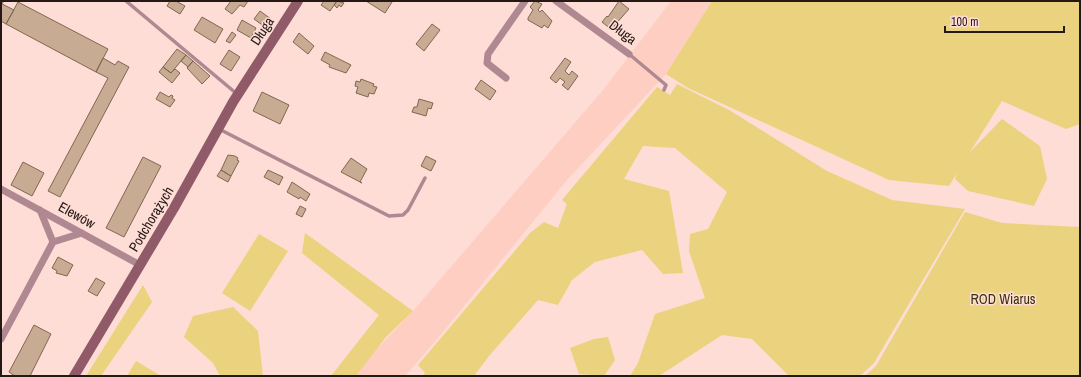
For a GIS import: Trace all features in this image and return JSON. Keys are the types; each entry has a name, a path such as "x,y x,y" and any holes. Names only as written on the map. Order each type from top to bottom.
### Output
{"street":[{"name":"Długa","path":"249,76 298,1"},
{"path":"506,78 487,63 488,54 524,1"},
{"name":"Długa","path":"556,1 629,54"},
{"name":"Podchorążych","path":"74,376 174,208 218,128 249,76"},
{"name":"Elewów","path":"1,189 140,265"},
{"path":"40,210 53,242"},
{"path":"1,339 53,242 82,233"}],"lane":[{"path":"126,1 238,95"},
{"name":"Długa","path":"629,54 666,85 664,90"},
{"path":"218,128 389,216 402,215 408,210 424,178"}],"shaded area":[{"path":"671,1 712,1 666,74 567,180 438,338 405,376 351,376 413,311 604,89"}],"green space":[{"path":"712,1 1080,1 1080,124 1066,129 1002,101 970,152 1002,119 1040,146 1047,179 1034,206 968,191 955,179 957,173 949,186 889,180 688,88 666,74"},
{"path":"677,84 729,110 827,171 892,200 965,209 874,363 860,376 789,376 752,339 722,335 659,376 630,376 638,363 655,314 705,298 689,251 690,234 708,229 727,192 675,148 643,146 624,179 669,191 683,273 663,274 642,250 595,262 572,280 558,305 538,300 489,356 474,376 423,376 425,373 418,365 530,233 544,222 558,228 567,204 562,200 657,87 670,95"},
{"name":"ROD Wiarus","path":"965,212 1002,223 1080,227 1080,376 865,376 876,366"},
{"path":"305,233 413,311 386,337 356,376 331,376 379,315 302,253"},
{"path":"259,234 288,251 250,311 222,293"},
{"path":"143,285 152,302 101,376 86,376"},
{"path":"233,307 258,331 263,376 220,376 213,363 184,337 193,316"},
{"path":"608,337 615,360 604,376 579,374 570,348 594,339"},
{"path":"136,361 161,376 127,376"}],"building":[{"path":"1,1 4,1 2,4 14,10 6,24 1,21"},
{"path":"170,1 176,1 185,6 180,14 167,6"},
{"path":"231,1 248,1 244,7 240,5 232,14 225,9"},
{"path":"324,1 337,1 330,11 321,5"},
{"path":"337,1 344,3 341,7 339,5 337,8 334,5"},
{"path":"366,1 391,1 392,2 385,13"},
{"path":"535,1 542,4 538,10 540,12 542,10 552,21 548,28 544,25 542,28 528,20 533,10 530,7"},
{"path":"619,1 629,9 612,30 602,22 607,16 608,17"},
{"path":"18,2 108,49 96,72 6,24"},
{"path":"260,11 271,19 265,27 254,19"},
{"path":"202,17 223,29 215,43 194,30"},
{"path":"242,20 256,28 251,38 237,30"},
{"path":"432,24 440,30 424,51 416,44"},
{"path":"232,32 236,35 230,43 226,41"},
{"path":"299,33 314,46 308,54 293,42"},
{"path":"177,49 186,55 171,73 163,67"},
{"path":"229,50 240,57 231,71 220,64"},
{"path":"325,52 351,65 346,73 329,67 330,65 321,60"},
{"path":"186,55 193,61 188,67 181,61"},
{"path":"103,58 115,65 118,61 129,67 60,197 48,191 108,78 96,72"},
{"path":"565,58 571,62 565,71 569,75 572,71 578,76 568,90 562,85 565,82 560,78 556,83 550,78"},
{"path":"193,61 210,76 202,84 187,68"},
{"path":"163,67 171,73 175,69 180,73 172,83 159,72"},
{"path":"361,79 374,84 373,86 377,87 374,94 369,93 368,97 356,93 358,87 355,86 356,81 360,82"},
{"path":"481,80 496,91 490,100 475,89"},
{"path":"160,92 169,97 171,95 173,96 172,98 175,100 170,107 156,99"},
{"path":"262,92 289,105 280,124 253,111"},
{"path":"419,99 433,103 431,109 428,108 426,116 412,112 414,107 417,107"},
{"path":"228,155 235,156 239,161 231,176 221,170"},
{"path":"426,156 436,161 431,171 421,166"},
{"path":"143,157 161,166 124,237 106,228"},
{"path":"351,158 367,169 360,182 341,172"},
{"path":"23,162 44,173 32,196 11,185"},
{"path":"221,170 231,176 228,182 217,176"},
{"path":"268,170 283,177 279,185 264,177"},
{"path":"292,182 310,194 306,201 287,192"},
{"path":"300,206 306,209 302,217 296,214"},
{"path":"58,257 73,265 67,276 56,273 57,271 52,268"},
{"path":"96,278 105,283 97,296 88,291"},
{"path":"34,325 51,334 30,376 15,376 9,372"}]}
